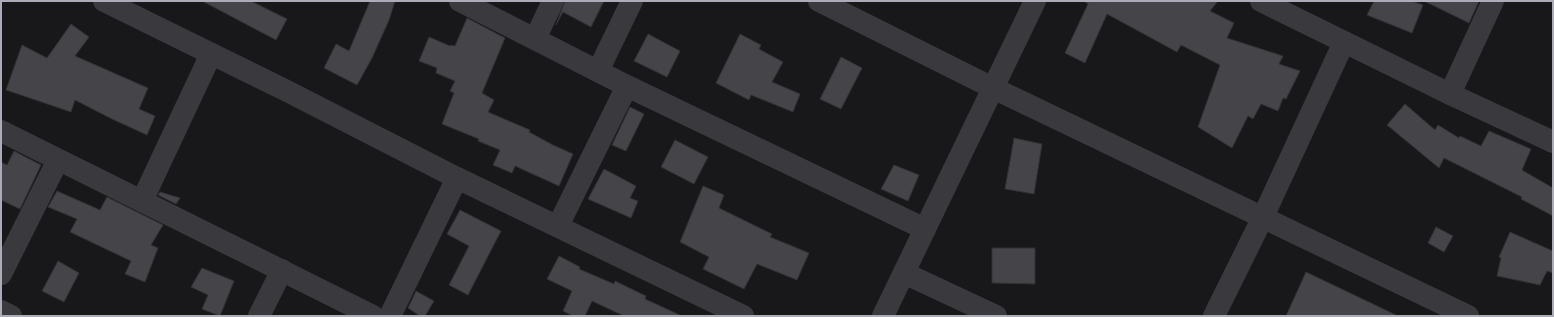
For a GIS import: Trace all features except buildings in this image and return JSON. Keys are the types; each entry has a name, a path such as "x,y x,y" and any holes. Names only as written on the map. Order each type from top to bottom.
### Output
{"street":[{"path":"104,1 126,6 211,54 457,178 743,316"},
{"path":"460,1 627,86 925,229"},
{"path":"535,39 553,1"},
{"path":"598,71 632,1"},
{"path":"819,1 993,88 1468,316"},
{"path":"883,316 1034,1"},
{"path":"1261,1 1450,94 1553,142"},
{"path":"1450,94 1493,1"},
{"path":"1214,316 1263,217 1344,42"},
{"path":"142,201 211,54"},
{"path":"558,226 627,86"},
{"path":"1,131 373,316"},
{"path":"1,274 58,160"},
{"path":"390,316 457,178"},
{"path":"259,316 282,270"},
{"path":"904,273 996,316"},
{"path":"1,311 11,316"}]}
